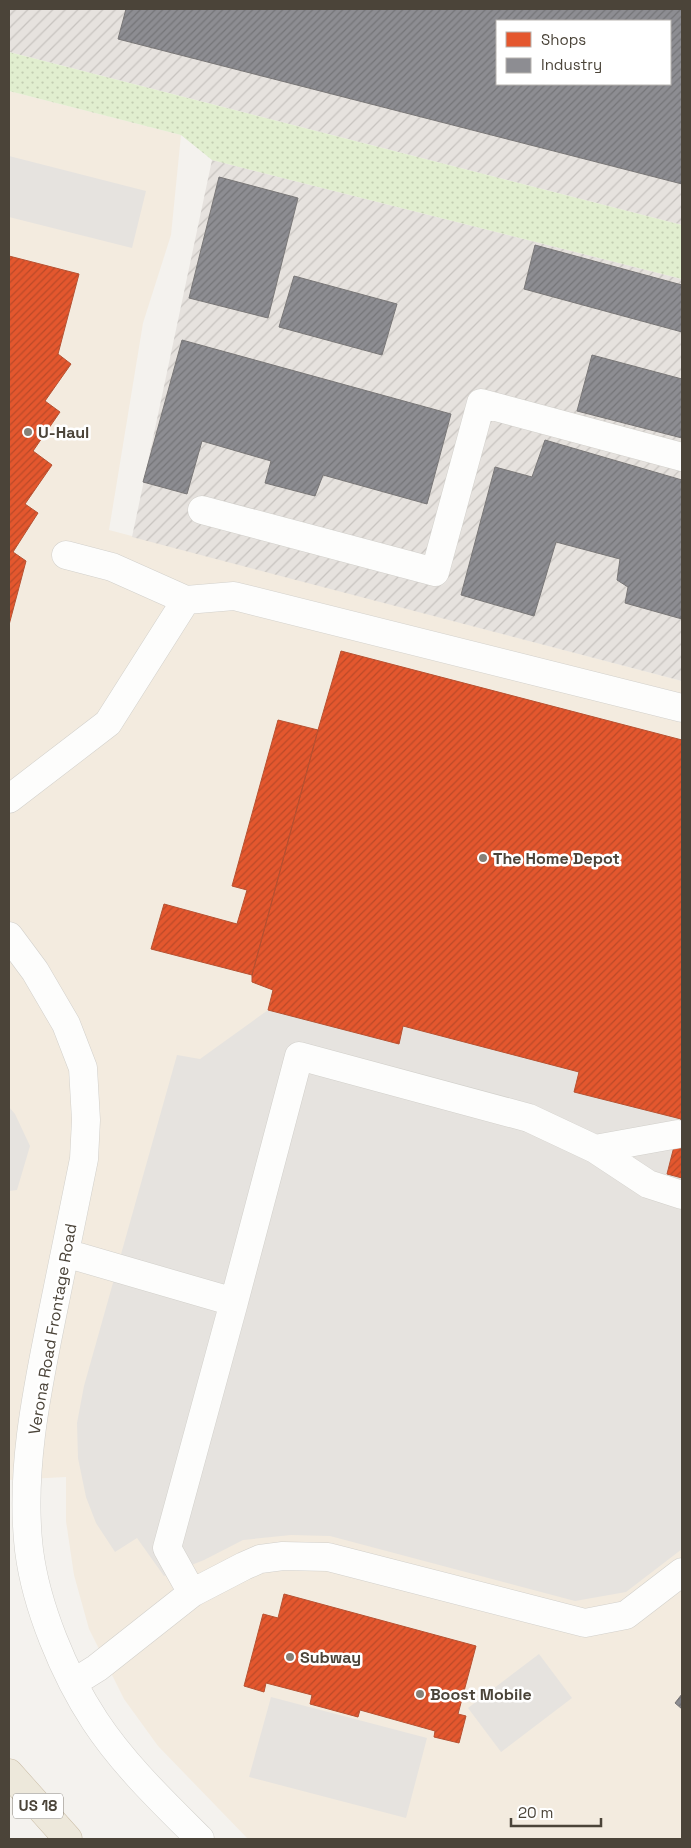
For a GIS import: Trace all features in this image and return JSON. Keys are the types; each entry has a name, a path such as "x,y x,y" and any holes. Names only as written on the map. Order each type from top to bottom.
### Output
{"highway":[{"name":"US 18","path":"9,1773 68,1839"}],"street":[{"path":"202,510 435,572 481,403 682,457"},
{"path":"66,555 112,567 186,600 234,596 682,708"},
{"path":"9,799 108,723 186,600"},
{"name":"Verona Road Frontage Road","path":"9,936 35,971 66,1024 83,1068 86,1120 84,1158 36,1400 28,1484 18,1542 32,1565 40,1598 56,1645 73,1683 90,1713 112,1745 136,1774 200,1839"},
{"path":"192,1592 167,1548 299,1056 529,1118 595,1149 648,1184 682,1195"},
{"path":"595,1149 678,1134"},
{"path":"65,1253 234,1302"},
{"path":"73,1683 97,1668 192,1592 260,1559 301,1555 328,1557 585,1623 626,1615 682,1572"}],"shaded area":[{"path":"9,9 682,9 682,225 9,52"},
{"path":"9,91 181,135 171,235 143,323 109,530 682,681 682,1839 248,1839 158,1746 124,1699 89,1629 74,1575 66,1521 66,1477 9,1480"},
{"path":"9,156 146,191 132,248 9,217"},
{"path":"212,160 682,279 682,681 132,537"},
{"path":"268,1010 401,1032 403,1026 579,1072 574,1092 681,1119 667,1174 682,1178 682,1549 626,1592 575,1601 330,1536 291,1535 243,1540 204,1560 164,1576 137,1538 115,1552 96,1523 86,1497 78,1458 77,1423 84,1386 177,1055 200,1059"},
{"path":"9,1107 15,1114 30,1146 17,1190 9,1191"},
{"path":"539,1654 572,1698 501,1752 468,1708"},
{"path":"271,1697 427,1738 406,1818 249,1777"}],"green space":[{"path":"9,52 682,225 682,279 212,160 181,135 9,91"}],"building: Shops":[{"name":"U-Haul","path":"9,256 79,274 58,354 71,364 45,401 60,412 33,451 52,465 25,504 38,513 13,552 26,561 9,625"},
{"name":"The Home Depot","path":"341,651 682,740 682,1178 667,1174 681,1119 574,1092 579,1072 403,1026 399,1044 268,1010 273,990 252,982 252,975"},
{"path":"278,720 318,730 252,975 151,949 164,904 237,924 247,890 232,886"},
{"path":"284,1594 476,1646 458,1714 466,1716 459,1743 434,1737 435,1731 360,1710 358,1717 310,1704 312,1695 266,1683 264,1692 244,1686 263,1614 278,1618"}],"building: Industry":[{"path":"126,9 682,9 682,184 118,39"},
{"path":"219,177 298,198 268,318 189,298"},
{"path":"535,245 682,285 682,332 524,289"},
{"path":"294,276 397,304 382,355 279,327"},
{"path":"182,340 451,414 427,504 323,475 315,496 265,483 271,461 202,441 187,494 143,482"},
{"path":"592,355 682,379 682,438 577,411"},
{"path":"545,440 682,480 682,619 625,603 628,587 617,580 620,559 556,542 534,616 461,595 495,467 532,477"},
{"path":"682,1694 682,1709 675,1703"}],"place":[{"name":"U-Haul","path":"28,432"},
{"name":"The Home Depot","path":"483,858"},
{"name":"Subway","path":"290,1657"},
{"name":"Boost Mobile","path":"420,1694"}]}
